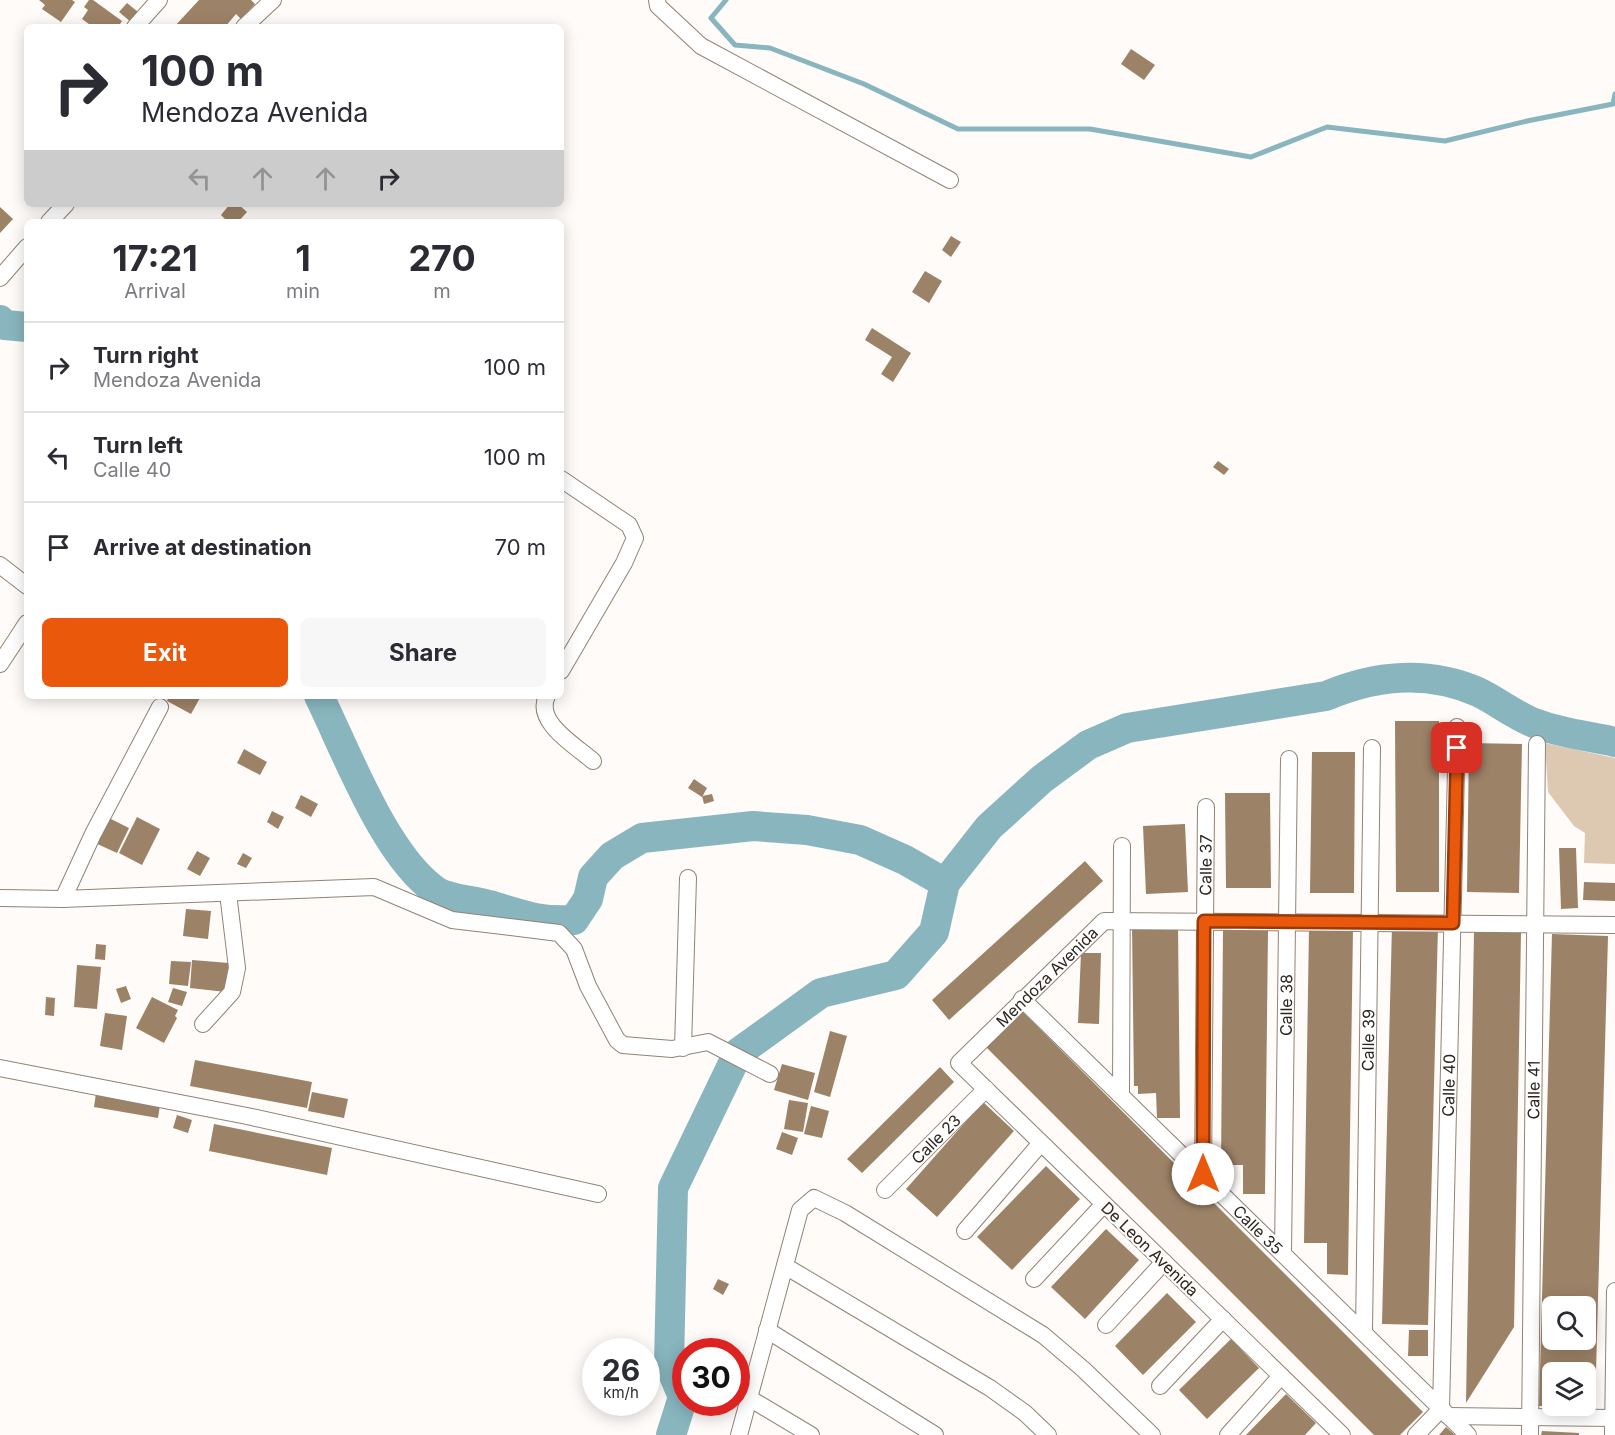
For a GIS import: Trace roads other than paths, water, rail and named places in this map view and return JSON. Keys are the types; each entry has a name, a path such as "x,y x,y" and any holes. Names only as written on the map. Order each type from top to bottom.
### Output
{"street":[{"path":"138,24 159,0"},
{"path":"247,24 273,0"},
{"path":"657,0 658,6 700,46 950,180"},
{"path":"52,219 63,207"},
{"path":"2,277 24,251"},
{"path":"564,481 629,525 635,538 624,563 564,666"},
{"path":"0,565 24,584"},
{"path":"0,664 24,628"},
{"path":"547,699 545,712 551,724 593,761"},
{"path":"63,899 93,834 160,707"},
{"name":"Calle 40","path":"1444,1412 1457,727"},
{"name":"Calle 41","path":"1530,1435 1537,744"},
{"name":"Calle 39","path":"1364,1332 1372,748"},
{"name":"Calle 38","path":"1283,1253 1289,759"},
{"name":"Calle 37","path":"1203,1174 1206,807"},
{"path":"1121,1095 1122,846"},
{"path":"683,1048 688,879"},
{"path":"0,898 63,899 374,887 452,920 559,933 574,949 588,986 617,1040 623,1046 683,1048 708,1042 770,1074"},
{"path":"203,1024 231,992 237,968 228,893"},
{"name":"Mendoza Avenida","path":"959,1063 1104,921 1615,925"},
{"name":"Calle 35","path":"1022,999 1468,1435"},
{"name":"De Leon Avenida","path":"959,1063 1223,1319 1337,1434"},
{"path":"0,1068 247,1116 598,1194"},
{"name":"Calle 23","path":"885,1190 986,1089"},
{"path":"965,1231 1041,1143"},
{"path":"750,1394 800,1210 814,1198 845,1214 1043,1335 1083,1369 1152,1435"},
{"path":"1034,1279 1104,1204"},
{"path":"1106,1326 1164,1262"},
{"path":"785,1266 990,1388 1025,1413 1048,1435"},
{"path":"1613,1435 1615,1291"},
{"path":"1160,1386 1223,1319"},
{"path":"767,1330 935,1435"},
{"path":"1227,1435 1281,1376"},
{"path":"750,1399 811,1435"},
{"path":"1416,1435 1444,1412 1530,1417 1614,1418"},
{"path":"739,1435 744,1416"}],"waterway":[{"path":"726,0 711,18 735,45 770,48 864,84 958,129 1090,129 1251,157 1327,127 1445,141 1527,121 1613,104 1615,94"},
{"path":"0,320 5,325 24,327"},
{"path":"671,1435 683,1397 669,1364 673,1188 738,1053 821,993 896,975 934,932 945,883 989,827 1042,779 1088,745 1127,728 1326,696 1363,683 1402,678 1440,680 1459,685 1478,692 1534,723 1564,732 1615,742"},
{"path":"320,699 369,802 400,854 417,875 436,891 448,896 531,917 574,920 588,899 593,877 612,856 642,838 753,826 807,830 860,840 905,860 945,883"}]}
